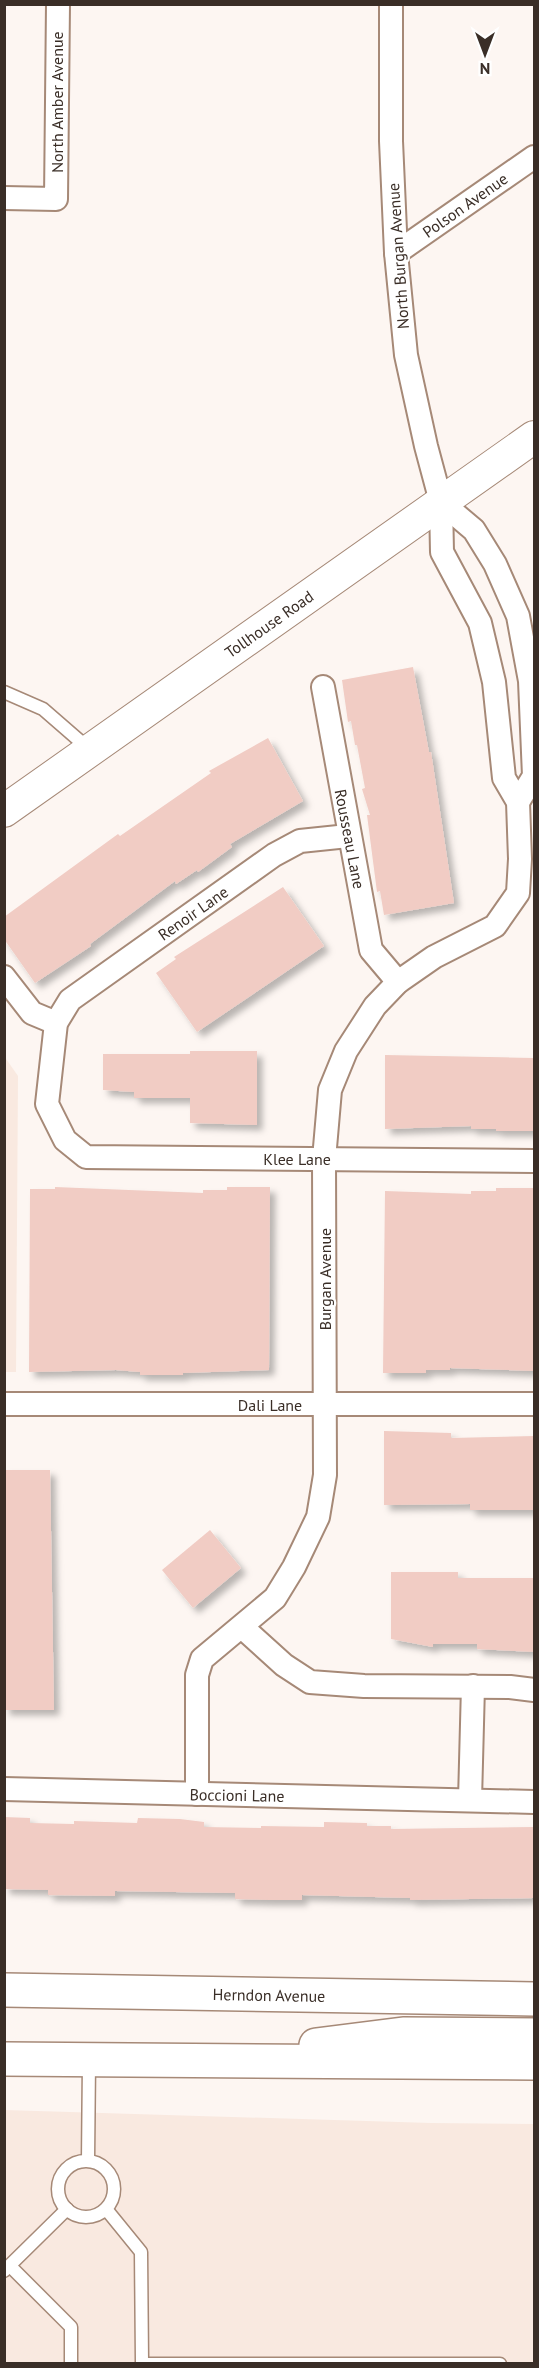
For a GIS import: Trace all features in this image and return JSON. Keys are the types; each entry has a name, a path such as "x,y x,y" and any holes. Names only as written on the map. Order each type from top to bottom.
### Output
{"main road":[{"name":"Herndon Avenue","path":"4,1990 534,1999"},
{"path":"183,2062 403,2034 534,2035"},
{"path":"4,2059 89,2062 534,2063"}],"street":[{"name":"North Amber Avenue","path":"4,198 57,199 58,4"},
{"name":"North Burgan Avenue","path":"391,4 391,141 396,253 406,355 441,502"},
{"name":"Polson Avenue","path":"396,253 534,157"},
{"name":"Tollhouse Road","path":"4,811 534,437"},
{"path":"441,502 474,530 518,616 530,681 534,776 518,802"},
{"name":"Burgan Avenue","path":"196,1794 196,1675 202,1659 275,1598 294,1567 318,1517 324,1475 324,1159 330,1090 346,1051 375,1006 398,982 434,957 495,926 518,893 527,830 518,802 504,778 496,706 480,623 442,552 441,502"},
{"name":"Rousseau Lane","path":"323,687 348,836 371,950 398,982"},
{"path":"496,706 530,703"},
{"name":"Renoir Lane","path":"65,1140 47,1104 56,1023 70,1000 274,855 300,841 348,836"},
{"path":"4,977 32,1013 56,1023"},
{"name":"Klee Lane","path":"65,1140 86,1157 534,1161"},
{"name":"Dali Lane","path":"4,1404 325,1406 534,1404"},
{"path":"242,1627 284,1665 310,1682 363,1686 473,1686 534,1690"},
{"path":"470,1800 473,1686"},
{"name":"Boccioni Lane","path":"4,1789 534,1802"}],"lane":[{"path":"4,692 43,709 90,750"},
{"path":"88,2160 89,2062"},
{"path":"88,2160 105,2168 111,2175 114,2193 106,2210 89,2217 80,2217 68,2210 59,2198 59,2180 70,2165 88,2160"},
{"path":"68,2210 7,2269 71,2327 71,2364"},
{"path":"106,2210 141,2252 142,2363 500,2364"}],"shaded area":[{"path":"4,1056 18,1076 16,1372 4,1372"},
{"path":"5,2110 534,2124 534,2363 5,2364"}],"building":[{"path":"413,667 429,752 431,752 454,903 384,915 380,891 377,892 367,815 370,815 362,789 365,788 357,745 355,745 351,721 348,722 342,680"},
{"path":"268,738 303,801 230,844 232,847 198,872 197,870 176,884 175,881 90,944 91,946 35,983 4,939 4,917 118,834 120,836 211,773 209,771"},
{"path":"283,887 324,946 197,1032 156,973 176,959 174,957"},
{"path":"190,1051 257,1051 257,1125 190,1123 190,1098 134,1098 134,1092 103,1090 103,1054 190,1054"},
{"path":"385,1055 534,1058 534,1131 496,1131 496,1129 471,1129 471,1126 385,1129"},
{"path":"55,1187 203,1193 203,1190 227,1190 227,1187 270,1187 269,1370 183,1373 183,1375 140,1375 140,1372 116,1370 29,1372 30,1189 55,1189"},
{"path":"496,1188 534,1188 534,1371 450,1368 450,1370 426,1370 426,1373 383,1373 385,1191 471,1194 471,1191 496,1191"},
{"path":"384,1431 451,1433 451,1438 534,1436 534,1510 470,1510 470,1504 384,1505"},
{"path":"4,1470 50,1470 54,1710 4,1710"},
{"path":"210,1530 241,1568 193,1608 162,1570"},
{"path":"391,1572 458,1572 458,1578 534,1578 534,1652 477,1649 477,1644 433,1644 433,1647 391,1639"},
{"path":"4,1817 30,1818 30,1823 74,1824 74,1821 137,1823 138,1818 180,1819 204,1822 204,1827 324,1827 324,1822 367,1823 367,1826 391,1826 391,1829 534,1827 534,1898 410,1900 410,1898 302,1895 302,1900 268,1900 235,1899 235,1893 115,1891 115,1896 48,1895 48,1890 4,1889"}]}
